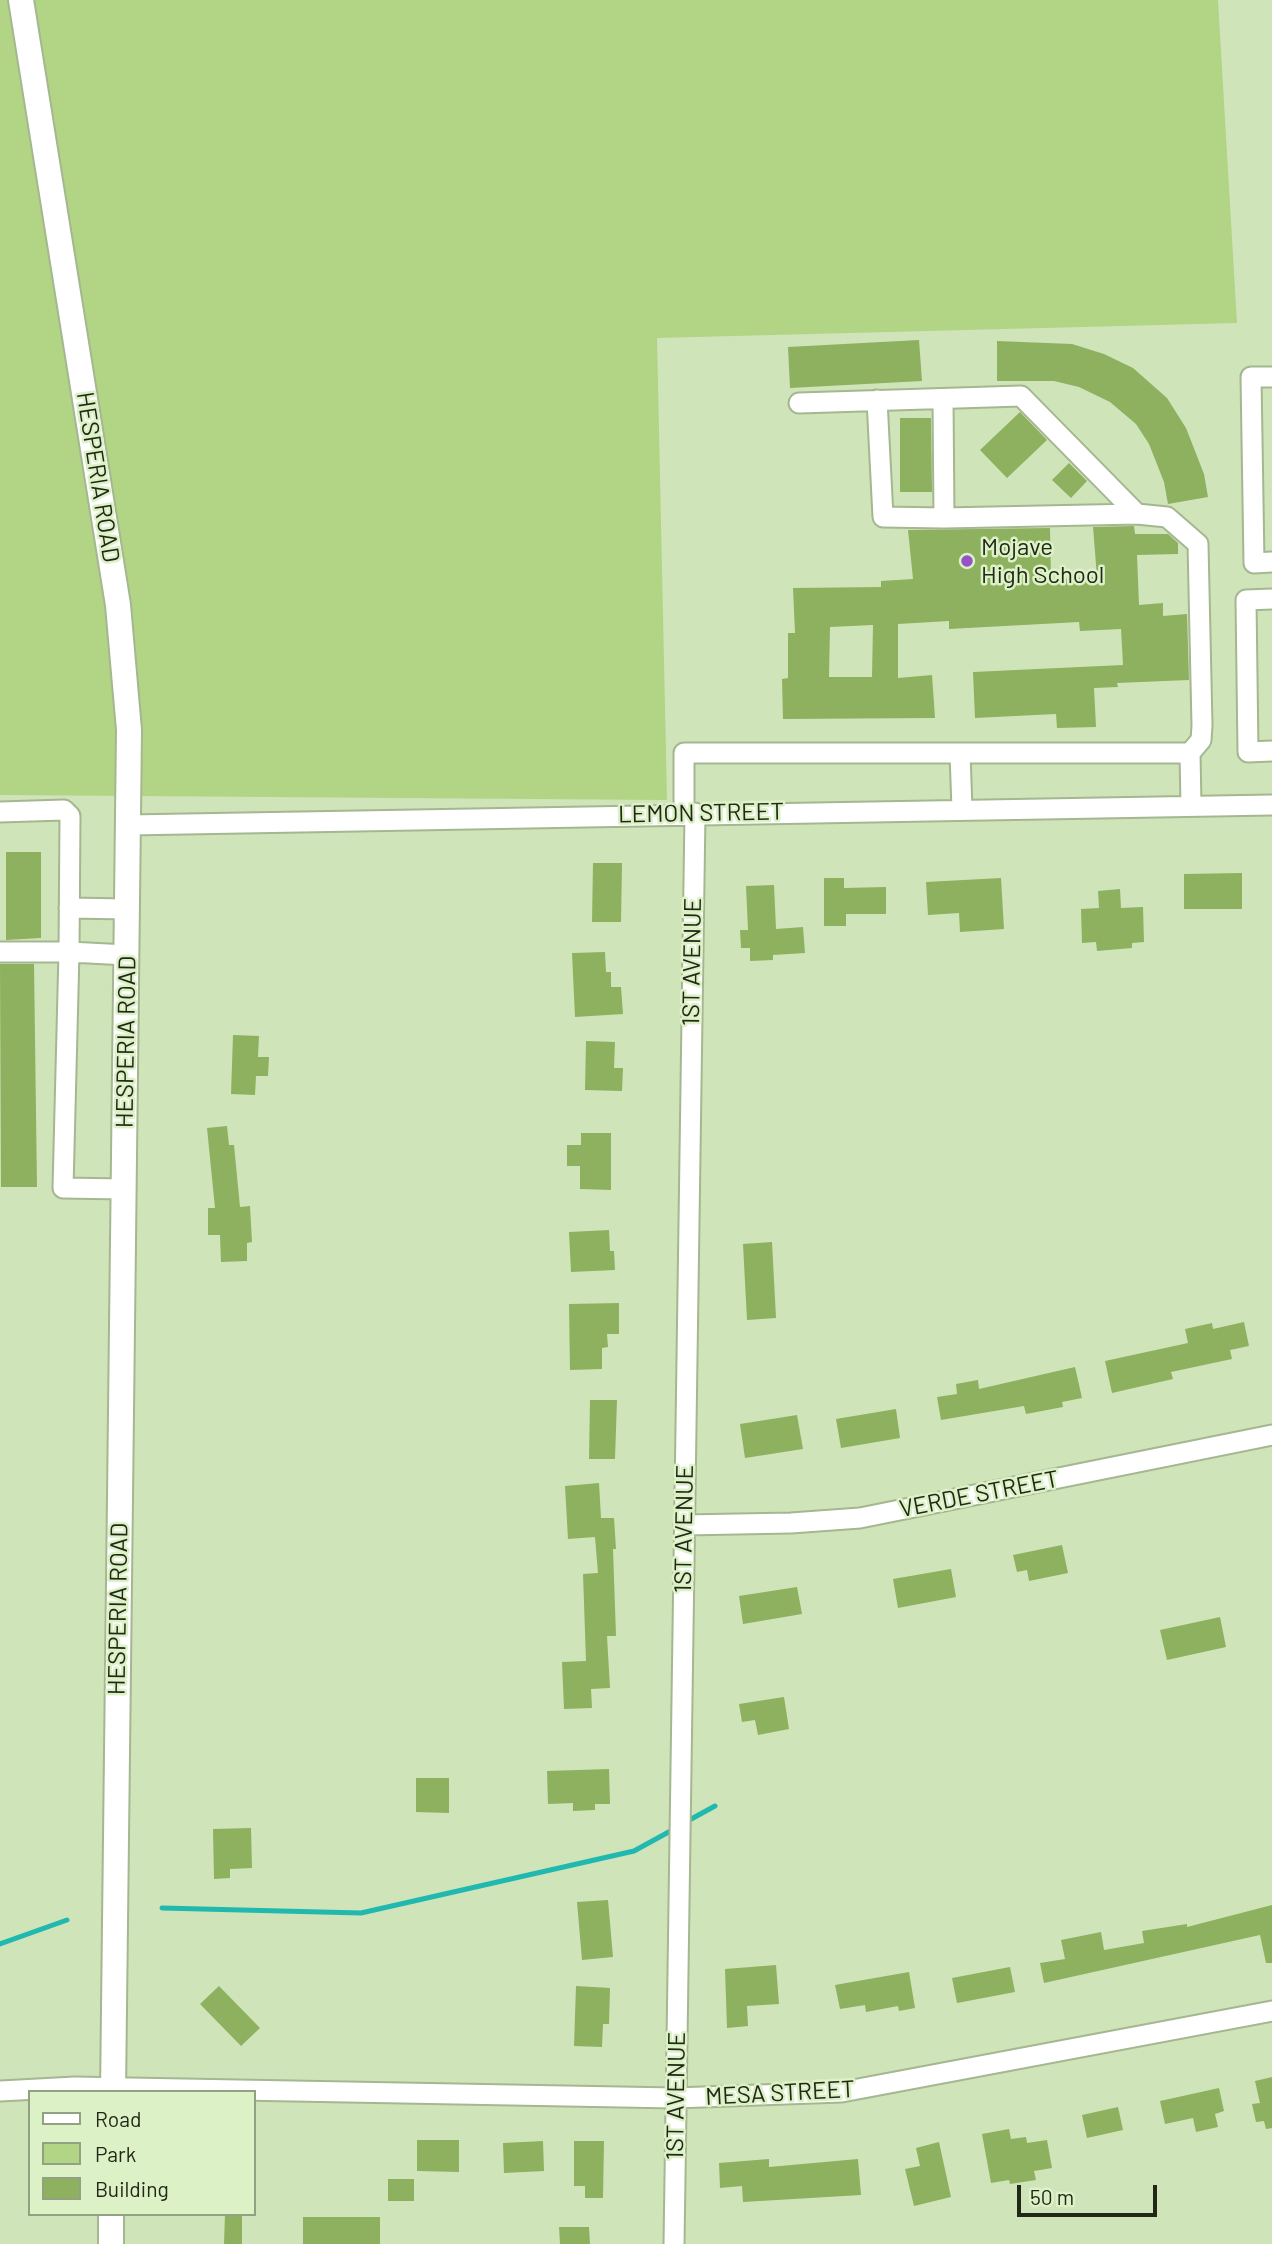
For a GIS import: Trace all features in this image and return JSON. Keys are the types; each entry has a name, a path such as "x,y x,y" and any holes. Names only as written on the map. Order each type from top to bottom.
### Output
{"main road":[{"name":"HESPERIA ROAD","path":"21,0 118,605 129,730 113,2090"},
{"path":"111,2216 111,2244"}],"street":[{"path":"1272,377 1251,377 1252,440 1262,494 1254,563 1272,562"},
{"path":"799,402 1021,396 1137,514"},
{"path":"943,398 944,518"},
{"path":"877,400 883,517 1137,514 1167,517 1198,544 1202,726 1201,740 1190,753 1191,806"},
{"path":"1252,440 1272,439"},
{"path":"1272,599 1246,600 1248,752 1272,751"},
{"name":"1ST AVENUE","path":"674,2244 690,813 684,753 960,753"},
{"path":"962,809 960,753 1190,753"},
{"name":"LEMON STREET","path":"129,825 690,813 1272,805"},
{"path":"0,812 64,810 70,816 63,1188 124,1189"},
{"path":"69,908 128,909"},
{"path":"0,952 127,955"},
{"name":"VERDE STREET","path":"684,1525 791,1524 860,1518 1272,1435"},
{"name":"MESA STREET","path":"256,2092 676,2098 787,2096 880,2087 1272,2011"},
{"name":"MESA STREET","path":"0,2091 28,2091"}],"green space":[{"path":"0,0 1218,0 1237,323 657,338 667,800 0,795"}],"building":[{"path":"919,340 922,381 790,388 788,347"},
{"path":"997,341 1072,344 1104,354 1133,368 1167,398 1186,428 1204,474 1208,497 1168,504 1164,482 1149,444 1136,424 1110,402 1079,387 1054,381 997,381"},
{"path":"1020,412 1047,440 1007,478 980,450"},
{"path":"900,418 931,418 932,492 900,492"},
{"path":"1069,463 1087,481 1071,498 1052,480"},
{"path":"1134,526 1135,534 1168,534 1178,543 1178,554 1137,555 1139,605 1163,603 1163,616 1187,614 1189,680 1117,683 1118,687 1094,688 1096,727 1057,728 1056,714 975,718 973,672 1123,665 1121,629 1080,631 1079,622 949,629 949,621 898,624 898,678 932,675 935,718 783,719 782,679 788,678 788,633 795,633 793,588 881,587 881,581 913,579 908,530 1050,528 1051,579 1097,577 1093,527","holes":["873,625 872,677 829,677 830,627"]},
{"path":"6,852 41,852 41,938 6,940"},
{"path":"593,863 622,863 621,922 592,922"},
{"path":"1242,873 1242,909 1184,909 1184,874"},
{"path":"824,878 844,878 844,888 886,887 886,914 846,914 846,926 824,926"},
{"path":"1001,878 1004,929 960,932 959,913 928,915 926,882"},
{"path":"774,885 776,929 803,927 805,953 773,955 773,960 750,961 750,948 741,948 740,930 748,930 746,886"},
{"path":"1120,889 1121,908 1143,907 1144,942 1132,943 1132,948 1097,951 1096,942 1082,943 1081,909 1099,908 1098,891"},
{"path":"605,952 606,972 611,972 611,987 621,987 623,1014 575,1017 572,953"},
{"path":"0,964 34,964 37,1187 1,1187"},
{"path":"233,1035 259,1036 258,1057 269,1057 268,1076 256,1076 255,1095 231,1094"},
{"path":"586,1041 615,1042 614,1068 623,1068 622,1091 585,1090"},
{"path":"227,1126 229,1145 234,1145 240,1207 250,1206 252,1242 247,1243 247,1261 221,1262 220,1235 208,1235 208,1208 215,1208 207,1128"},
{"path":"581,1133 611,1133 611,1190 580,1189 580,1166 567,1166 567,1145 581,1145"},
{"path":"609,1230 610,1251 614,1251 615,1270 571,1272 569,1232"},
{"path":"772,1242 776,1318 747,1320 743,1244"},
{"path":"619,1303 619,1334 607,1334 608,1347 602,1348 602,1369 570,1370 569,1304"},
{"path":"1244,1322 1249,1346 1230,1350 1232,1359 1171,1372 1173,1379 1112,1393 1105,1361 1188,1343 1185,1329 1212,1323 1213,1329"},
{"path":"1075,1367 1082,1398 1062,1402 1063,1407 1026,1414 1024,1406 941,1420 937,1397 957,1394 956,1384 978,1380 979,1389"},
{"path":"590,1400 617,1400 615,1459 589,1459"},
{"path":"896,1409 900,1438 841,1448 836,1419"},
{"path":"797,1415 803,1449 745,1458 740,1424"},
{"path":"599,1483 601,1518 614,1518 616,1549 613,1549 616,1636 607,1636 610,1688 591,1689 592,1708 564,1709 562,1662 586,1661 583,1574 598,1573 595,1537 568,1539 565,1486"},
{"path":"1062,1545 1068,1573 1029,1581 1027,1570 1017,1572 1013,1555"},
{"path":"951,1569 956,1597 898,1608 893,1579"},
{"path":"797,1587 802,1614 743,1624 739,1596"},
{"path":"1220,1617 1226,1647 1167,1660 1160,1630"},
{"path":"784,1697 789,1729 758,1735 755,1720 742,1722 739,1704"},
{"path":"609,1769 610,1804 595,1804 595,1810 573,1811 573,1803 548,1804 547,1771"},
{"path":"416,1778 449,1778 449,1813 416,1812"},
{"path":"251,1828 252,1868 230,1869 230,1878 214,1879 213,1829"},
{"path":"608,1900 613,1957 582,1960 577,1902"},
{"path":"1272,1905 1272,1963 1266,1963 1260,1935 1044,1983 1040,1963 1065,1959 1061,1940 1101,1932 1104,1950 1144,1943 1142,1931 1187,1924 1187,1927"},
{"path":"776,1965 779,2004 747,2006 748,2026 727,2028 725,1969"},
{"path":"1010,1967 1015,1992 957,2003 952,1978"},
{"path":"909,1972 915,2008 899,2011 898,2006 866,2012 865,2005 840,2009 835,1985"},
{"path":"219,1986 260,2028 241,2046 200,2004"},
{"path":"576,1986 610,1988 609,2024 603,2024 602,2047 574,2046"},
{"path":"1272,2077 1272,2128 1266,2129 1264,2121 1256,2122 1252,2104 1260,2103 1255,2081"},
{"path":"1219,2088 1224,2111 1215,2114 1218,2127 1196,2132 1193,2118 1165,2124 1160,2101"},
{"path":"1118,2107 1123,2130 1087,2138 1082,2115"},
{"path":"1009,2129 1011,2139 1026,2137 1027,2143 1047,2140 1052,2168 1034,2171 1036,2180 1010,2184 1009,2180 991,2183 982,2134"},
{"path":"417,2140 459,2140 459,2172 417,2171"},
{"path":"543,2141 544,2171 504,2173 503,2143"},
{"path":"574,2141 604,2141 603,2198 585,2198 585,2186 574,2186"},
{"path":"939,2142 951,2197 914,2206 905,2169 920,2166 916,2148"},
{"path":"769,2159 769,2167 858,2159 861,2195 743,2202 742,2186 720,2188 719,2163"},
{"path":"388,2179 414,2179 414,2201 388,2201"},
{"path":"225,2216 242,2216 242,2244 224,2244"},
{"path":"303,2217 380,2217 380,2244 303,2244"},
{"path":"559,2227 589,2227 590,2244 560,2244"}],"waterway":[{"path":"684,1823 715,1806"},
{"path":"162,1908 361,1913 634,1851 676,1828"},
{"path":"0,1944 67,1920"}],"place":[{"name":"Mojave High School","path":"967,561"}]}
